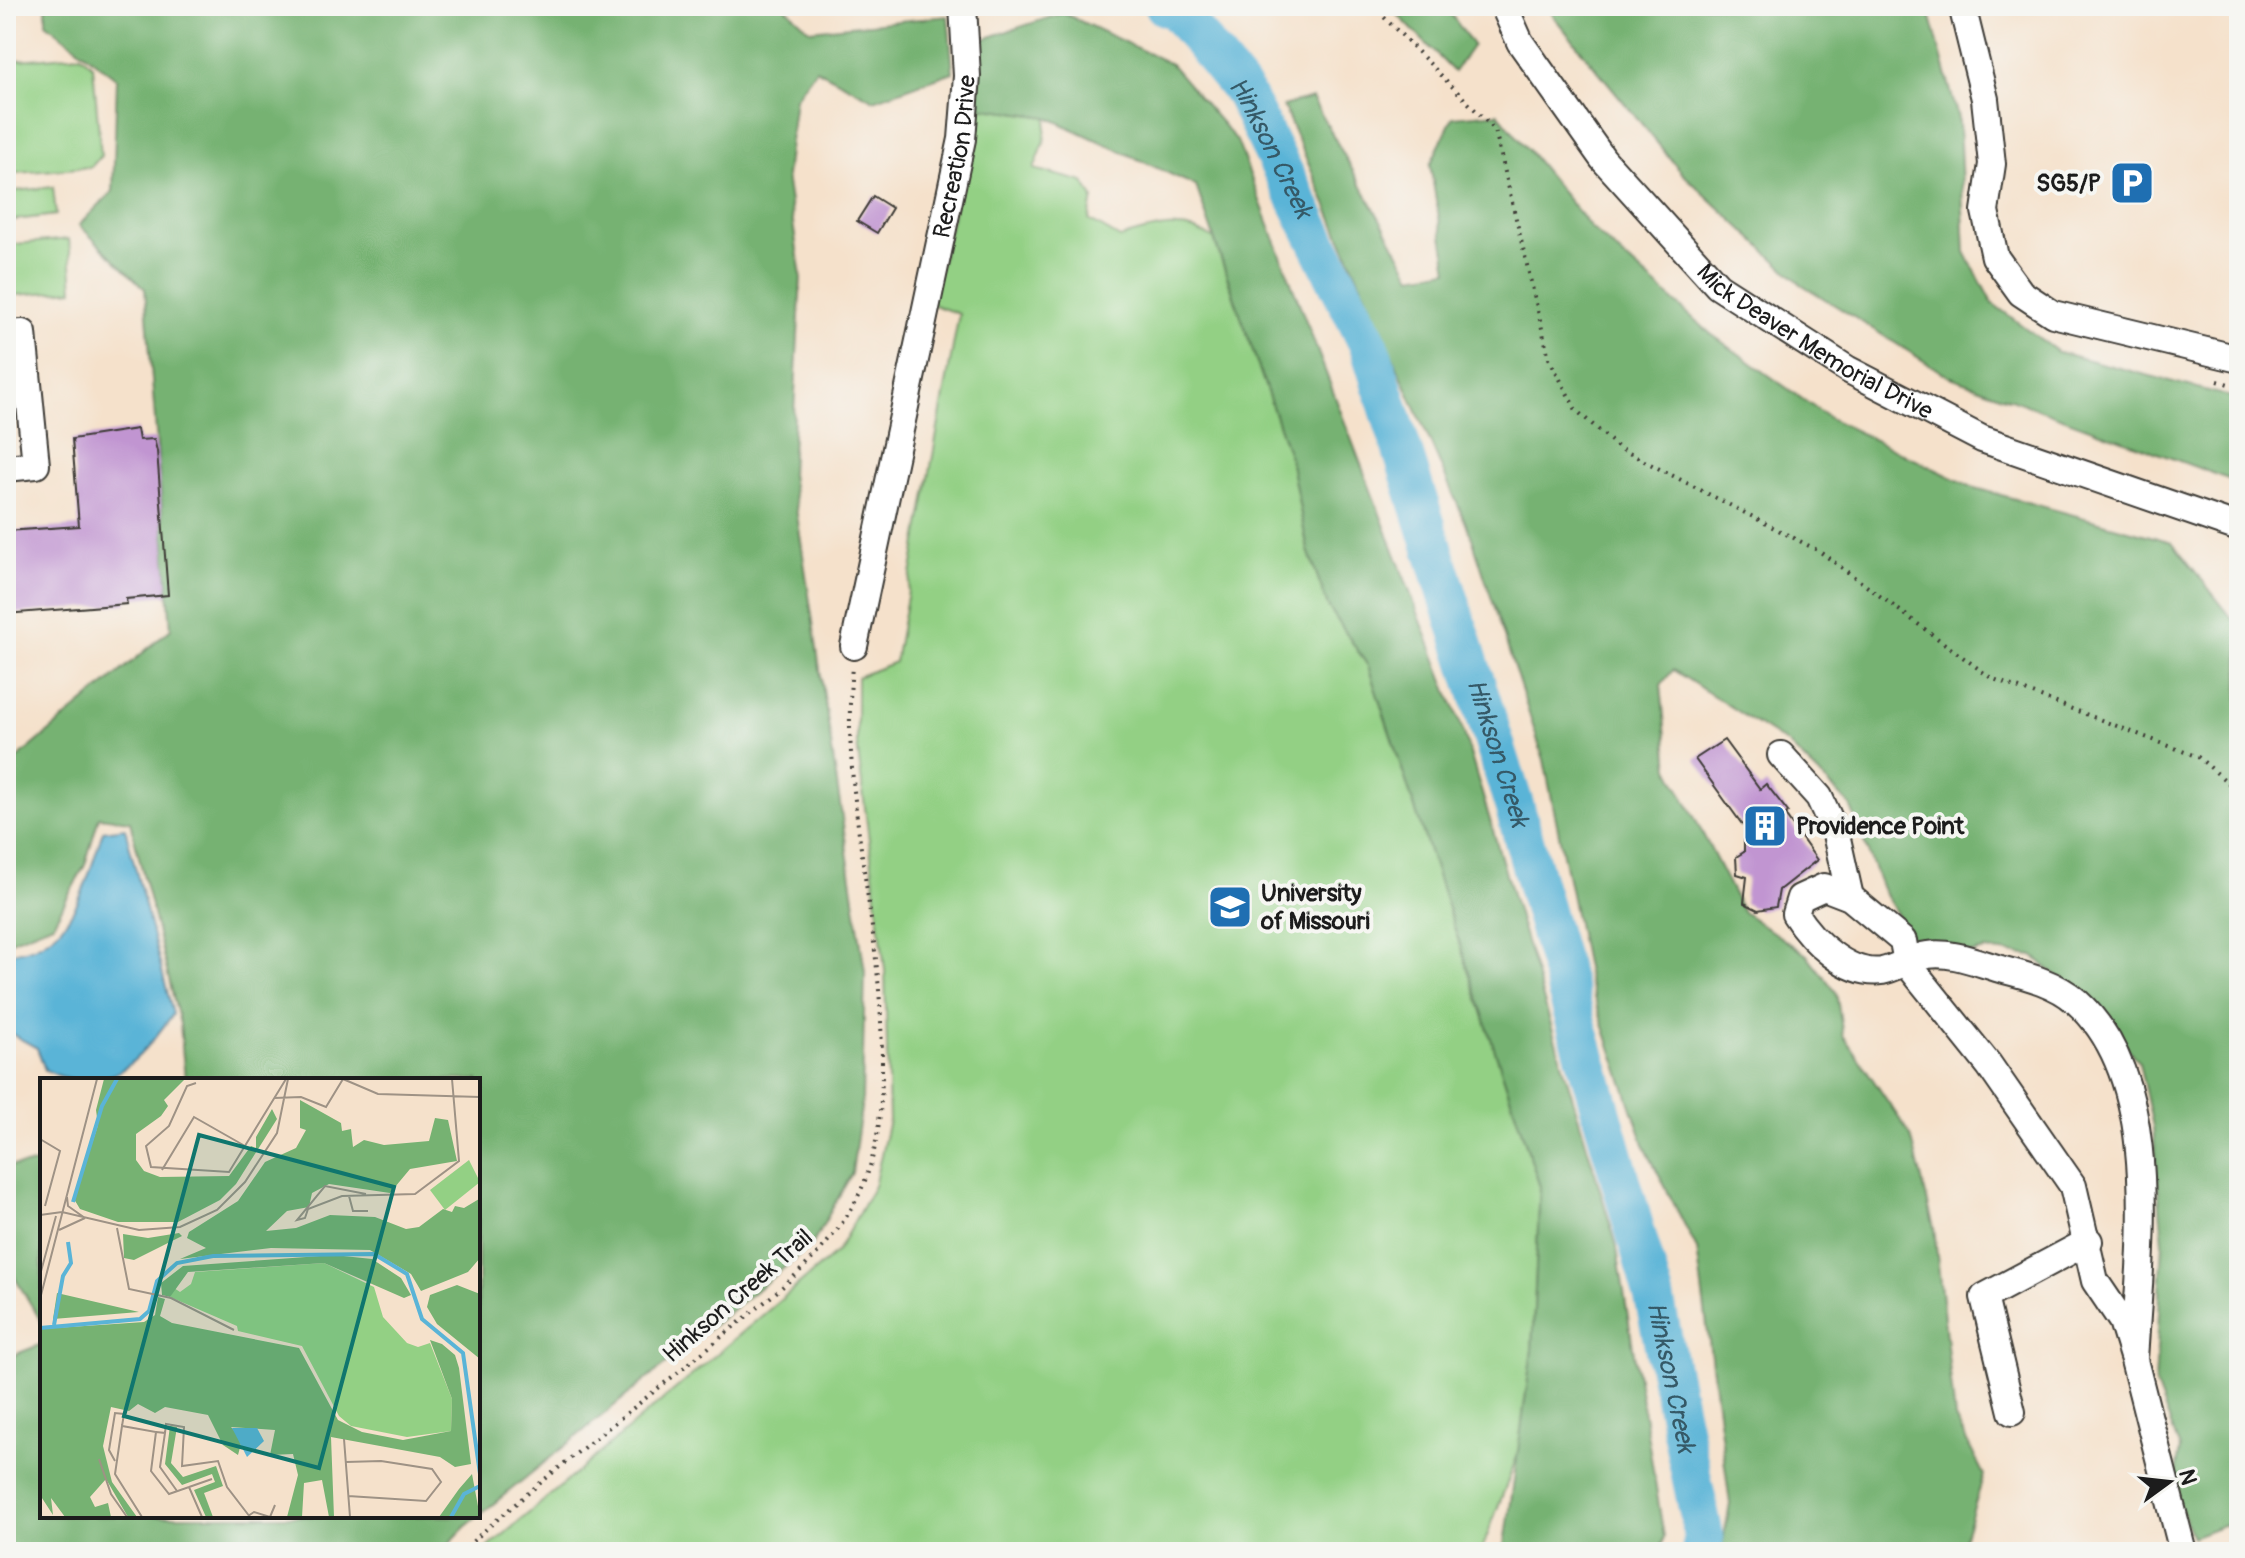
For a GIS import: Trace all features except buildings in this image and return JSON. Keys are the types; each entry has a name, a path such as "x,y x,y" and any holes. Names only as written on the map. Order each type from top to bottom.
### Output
{"street":[{"name":"Recreation Drive","path":"854,646 962,139 967,76 963,6"},
{"name":"Mick Deaver Memorial Drive","path":"1504,6 1520,42 1603,159 1718,286 1847,369 1982,439 2239,528"},
{"path":"1962,6 1985,99 1992,164 1985,211 1995,257 2021,293 2053,314 2239,359"},
{"path":"6,334 23,333 36,465 6,468"},
{"path":"1781,755 1819,797 1836,834 1850,897"},
{"path":"2134,1360 2140,1201 2135,1110 2110,1043 2075,1000 2035,978 1946,954 1926,955 1907,963 1878,972 1837,958 1806,931 1795,914 1800,898 1824,887 1850,897 1903,941 1907,963 1989,1065 2073,1186 2089,1241 2095,1281 2122,1321 2134,1360 2183,1552"},
{"path":"2012,1412 1984,1297 2089,1241"}],"path":[{"path":"1373,6 1495,130 1549,358 1576,410 1619,448 1819,551 1991,678 2198,757 2239,792"},
{"path":"2210,379 2239,387"},
{"name":"Hinkson Creek Trail","path":"461,1552 767,1299 826,1245 864,1183 879,1119 881,1023 850,757 848,710 854,646"}],"green space":[{"path":"46,6 784,6 810,30 948,16 953,72 874,100 816,69 795,98 786,176 801,276 791,474 865,972 862,1101 852,1173 812,1245 480,1515 480,1078 185,1078 180,1024 130,821 99,817 85,865 53,924 6,943 6,768 171,629 145,289 79,225 113,191 117,79 46,23"},
{"path":"1389,6 1445,6 1473,45 1454,72"},
{"path":"1549,6 1928,6 1959,122 1965,252 1992,303 2058,352 2239,399 2239,483 1948,376 1801,284 1682,173 1553,16"},
{"path":"1063,13 1171,64 1237,141 1464,733 1616,1243 1664,1537 1660,1552 1504,1552 1532,1350 1540,1187 1368,666 1328,606 1308,550 1290,458 1196,186 1047,117 979,107 974,42"},
{"path":"81,55 93,66 101,156 91,167 6,174 6,61"},
{"path":"1312,98 1412,276 1448,270 1430,165 1453,117 1498,113 1591,228 1711,334 1829,418 1972,487 2172,542 2239,627 2239,1540 2226,1524 2192,1537 2173,1490 2180,1449 2155,1383 2163,1242 2153,1127 2139,1063 2094,1006 2033,956 1985,950 1927,964 1882,889 1850,805 1788,744 1673,670 1661,685 1669,768 1743,912 1807,955 1836,992 1843,1035 1911,1136 1934,1228 1955,1418 1984,1475 1960,1552 1721,1552 1730,1504 1697,1249 1645,1147 1589,983 1544,760 1471,535 1283,106"},
{"path":"979,107 1047,117 1044,143 1034,169 1084,182 1093,198 1089,220 1120,238 1156,228 1180,227 1214,239 1290,458 1308,550 1328,606 1368,666 1540,1187 1532,1350 1518,1454 1481,1552 483,1552 837,1252 874,1186 889,1120 885,970 857,743 857,677 895,662 959,314 931,304"},
{"path":"53,187 56,215 6,221 6,192"},
{"path":"69,239 73,290 6,296 6,245"},
{"path":"15,366 19,418 6,419 6,367"},
{"path":"40,1164 40,1320 9,1268 6,1166"},
{"path":"40,1345 40,1518 476,1518 441,1552 6,1552 6,1358"}],"water":[{"path":"125,828 173,1014 134,1061 120,1071 104,1078 67,1078 45,1070 37,1048 6,1031 6,953 29,949 47,940 62,927 82,892 103,831"}],"waterway":[{"name":"Hinkson Creek","path":"1165,6 1176,10 1244,93 1369,345 1514,805 1654,1297 1704,1537 1701,1552"}],"place":[{"name":"SG5/P","path":"2132,183"},
{"name":"Providence Point","path":"1765,826"},
{"name":"University of Missouri","path":"1230,907"}]}
